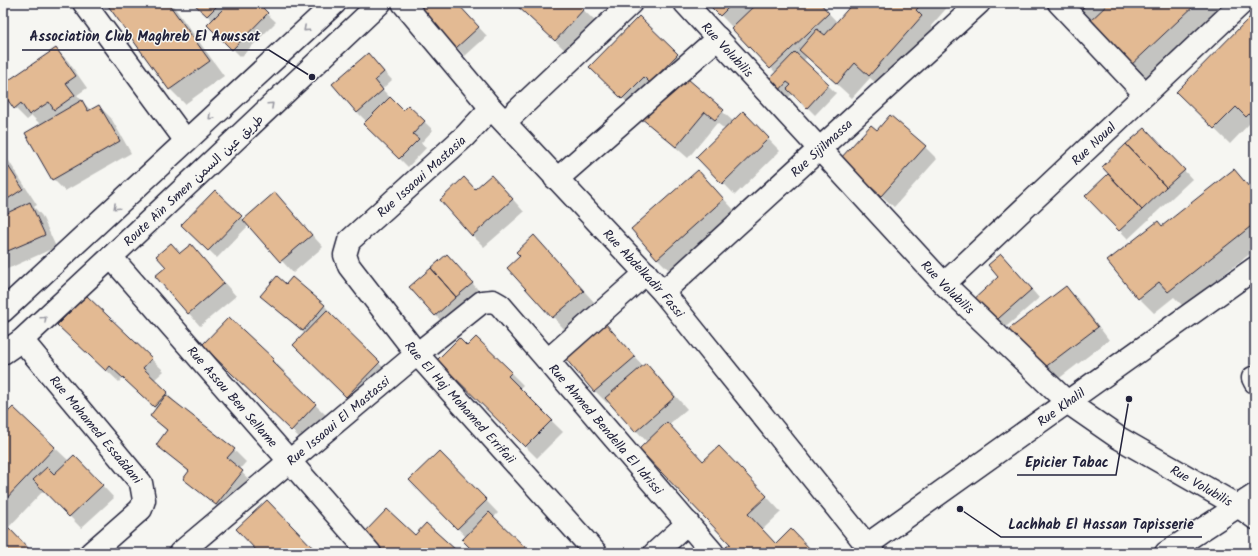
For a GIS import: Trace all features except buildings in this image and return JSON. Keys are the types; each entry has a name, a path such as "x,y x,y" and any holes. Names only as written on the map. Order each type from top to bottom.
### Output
{"street":[{"path":"84,3 186,141"},
{"path":"3,311 335,3"},
{"name":"Route Aïn Smen طريق عين السمن","path":"3,353 22,340 380,3"},
{"name":"Rue Abdelkadir Fassi","path":"403,3 498,115 555,178 663,292 870,549"},
{"name":"Rue Issaoui Mastasia","path":"349,241 465,136 498,115 631,3"},
{"name":"Rue Volubilis","path":"686,3 944,284 1067,402 1119,438 1249,506"},
{"name":"Rue Sijilmassa","path":"663,292 979,3"},
{"path":"1059,3 1145,94"},
{"name":"Rue Noual","path":"944,284 1242,3"},
{"path":"555,178 564,173 718,38"},
{"name":"Rue El Haj Mohamed Errifaii","path":"349,241 345,255 349,266 417,354 596,553"},
{"name":"Rue Assou Ben Sellame","path":"111,257 370,553"},
{"name":"Rue Khalil","path":"870,549 1067,402 1255,268"},
{"path":"548,360 646,273"},
{"name":"Rue Issaoui El Mastassi","path":"180,553 289,460 482,302 493,301 500,305"},
{"name":"Rue Ahmed Bendella El Idrissi","path":"500,305 713,553"},
{"name":"Rue Mohamed Essaâdani","path":"22,340 141,483 144,500 141,509 91,553"},
{"path":"1166,553 1192,546 1249,506"},
{"path":"656,553 688,523"}],"place":[{"name":"Association Club Maghreb El Aoussat","path":"312,77"},
{"name":"Epicier Tabac","path":"1129,399"},
{"name":"Lachhab El Hassan Tapisserie","path":"960,509"}]}
